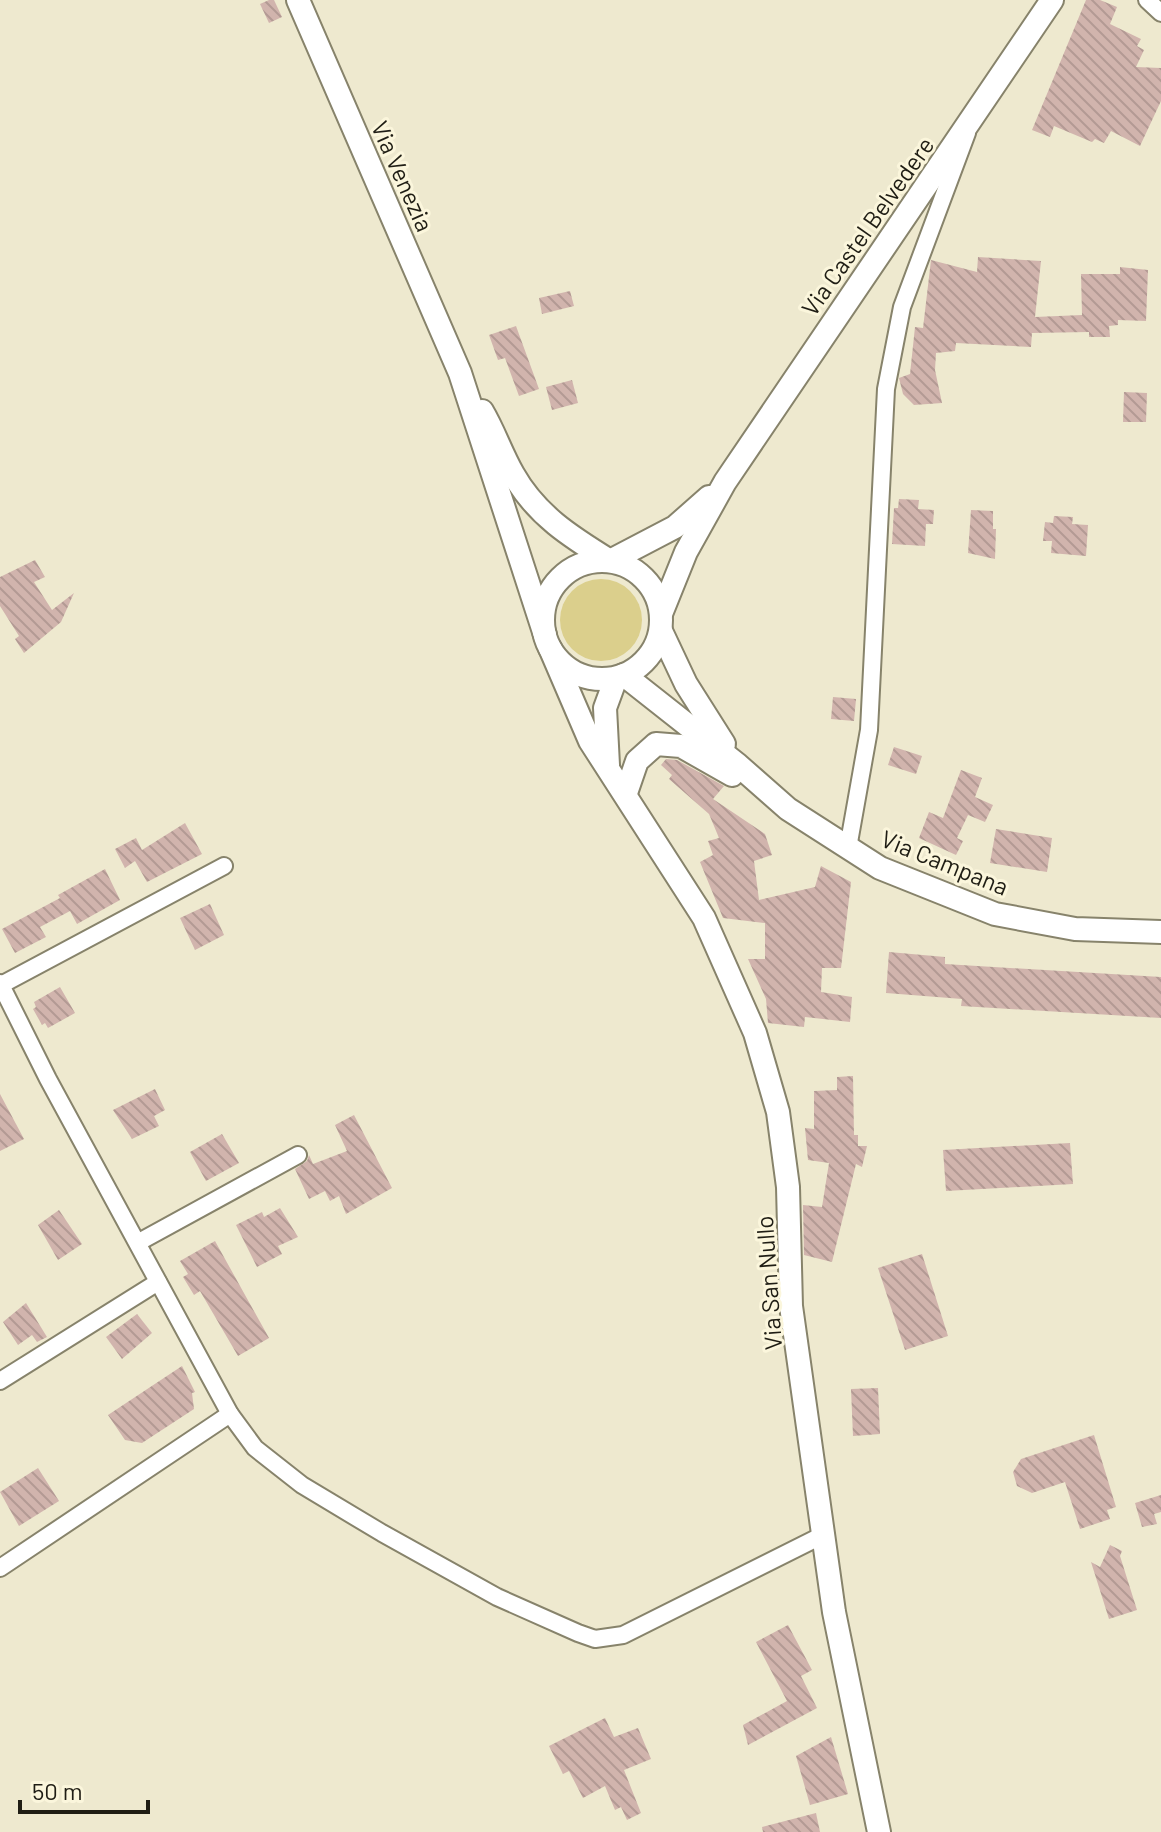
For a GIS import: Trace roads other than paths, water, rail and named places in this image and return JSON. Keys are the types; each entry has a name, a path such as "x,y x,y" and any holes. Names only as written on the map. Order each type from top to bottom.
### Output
{"main road":[{"name":"Via Venezia","path":"298,0 460,373 548,641"},
{"name":"Via Castel Belvedere","path":"725,482 1052,0"},
{"name":"Via Venezia","path":"460,373 530,500 557,529 610,561"},
{"path":"548,641 546,602 564,575 586,564 610,561 675,527 725,482"},
{"path":"620,676 645,662 686,552 725,482"},
{"name":"Via Campana","path":"610,561 629,567 645,579 656,595 661,623 686,684 738,765"},
{"name":"Via Campana","path":"548,641 559,661 585,677 620,676 738,765 788,809 880,868 995,914 1075,929 1161,932"},
{"name":"Via San Nullo","path":"548,641 579,719 704,918 755,1033 778,1112 788,1187 791,1306 823,1535 834,1612 879,1832"},
{"name":"Via San Nullo","path":"609,767 605,708 620,676"},
{"path":"626,793 637,761 646,751 656,744 681,746 788,809"}],"street":[{"path":"1147,0 1161,13"},
{"path":"848,848 869,730 886,389 902,307 955,174 970,124"},
{"path":"224,866 0,984 48,1079 230,1414 255,1448 302,1485 497,1597 595,1639 623,1635 823,1535"},
{"path":"139,1242 298,1155"},
{"path":"0,1381 158,1282"},
{"path":"0,1568 230,1414"}]}
